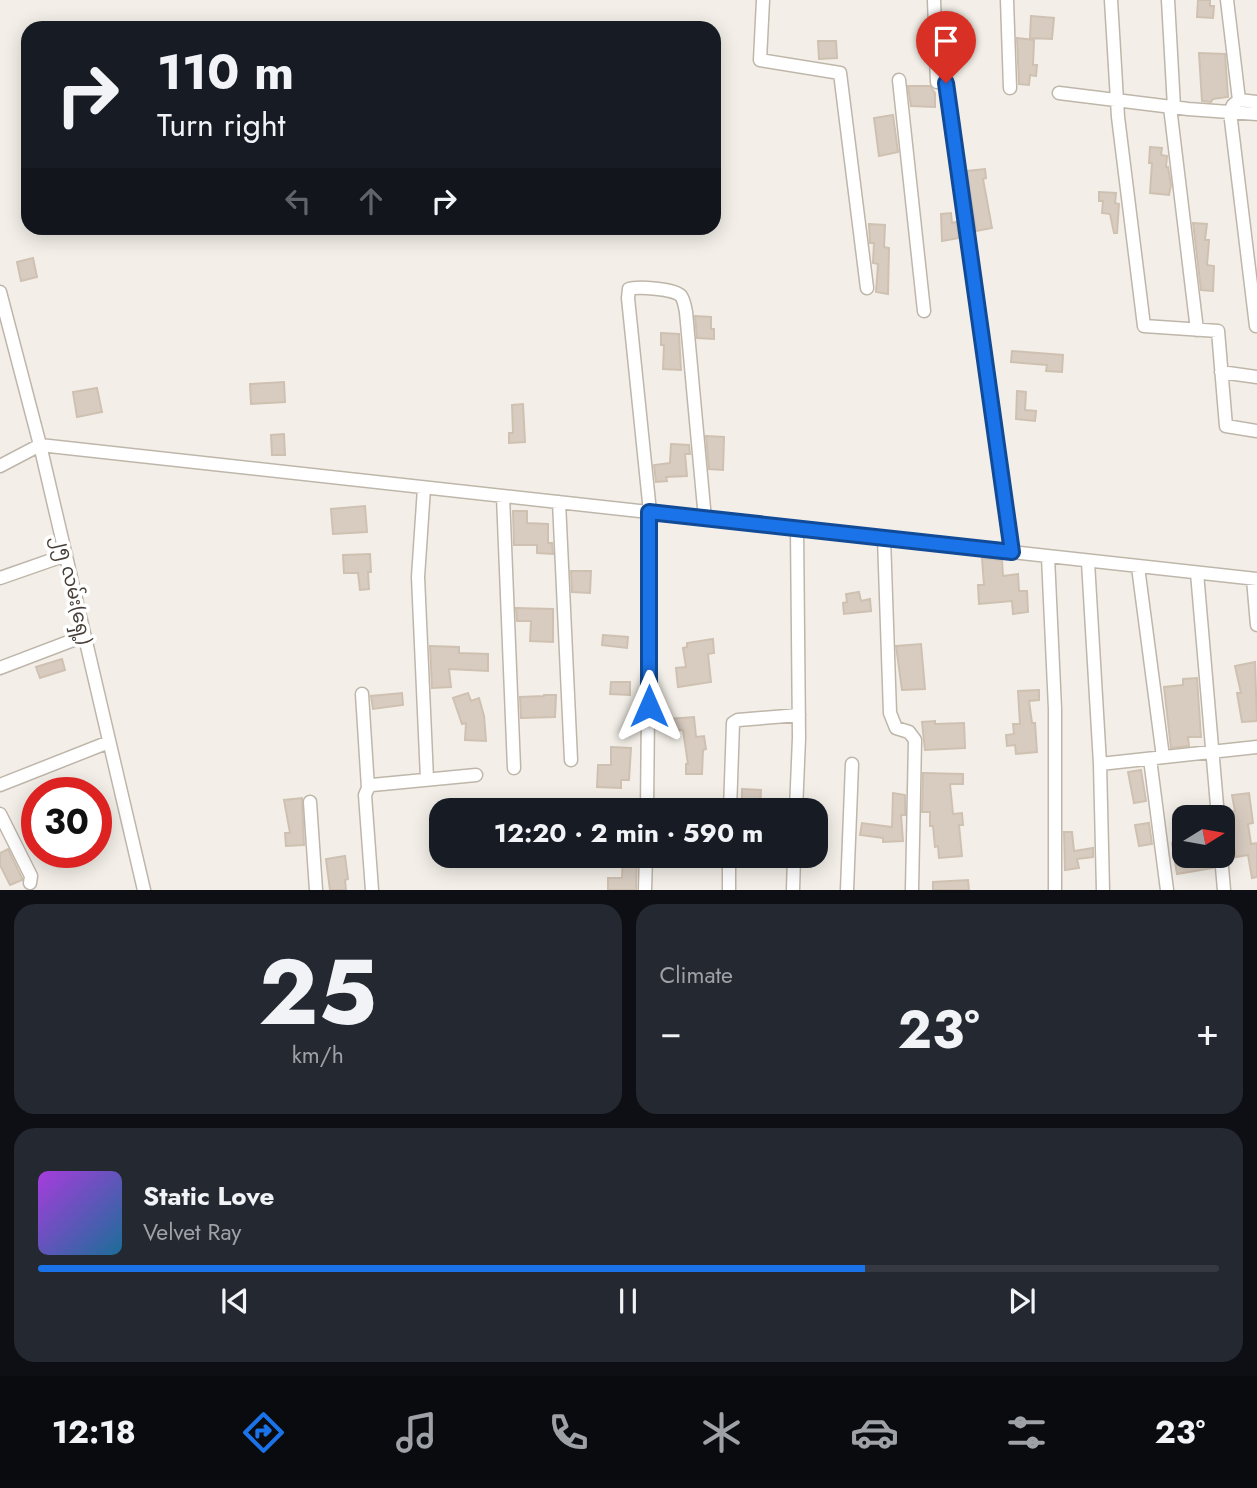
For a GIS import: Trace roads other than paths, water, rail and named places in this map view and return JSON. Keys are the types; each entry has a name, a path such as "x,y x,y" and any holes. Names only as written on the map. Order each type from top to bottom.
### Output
{"street":[{"path":"762,0 760,60 839,73 867,288"},
{"path":"934,0 942,82 1012,552"},
{"path":"1007,0 1010,88"},
{"path":"1111,0 1118,117 1144,326 1218,331 1226,426 1257,431"},
{"path":"1168,0 1172,107 1197,330"},
{"path":"1227,0 1239,100"},
{"path":"898,80 924,311"},
{"path":"1059,93 1257,114"},
{"path":"1256,326 1230,112 1239,100 1257,102"},
{"path":"647,798 649,512 629,289 636,287 677,292 682,298 686,312 705,519"},
{"name":"၂၅ လမ်း(ရှေ့)","path":"0,292 40,445 144,890"},
{"path":"1222,372 1257,377"},
{"path":"0,466 40,445 1255,579 1257,625"},
{"path":"424,488 418,577 427,779"},
{"path":"503,496 514,768"},
{"path":"559,502 571,760"},
{"path":"796,798 799,715 797,529"},
{"path":"884,538 890,712 896,728 909,732 915,740 912,890"},
{"path":"0,578 66,555"},
{"path":"1048,557 1055,709 1055,890"},
{"path":"1088,562 1100,764 1103,890"},
{"path":"1138,567 1167,890"},
{"path":"1197,573 1217,805"},
{"path":"0,668 84,636"},
{"path":"362,694 368,788 365,795 372,890"},
{"path":"730,798 733,723 738,720 799,715"},
{"path":"0,785 109,742"},
{"path":"1100,764 1257,747"},
{"path":"847,890 852,764"},
{"path":"368,788 372,785 476,775"},
{"path":"310,802 316,890"},
{"path":"0,814 31,876 30,883"},
{"path":"645,890 646,868"},
{"path":"729,868 729,890"},
{"path":"793,890 794,868"},
{"path":"1222,868 1224,890"}]}
